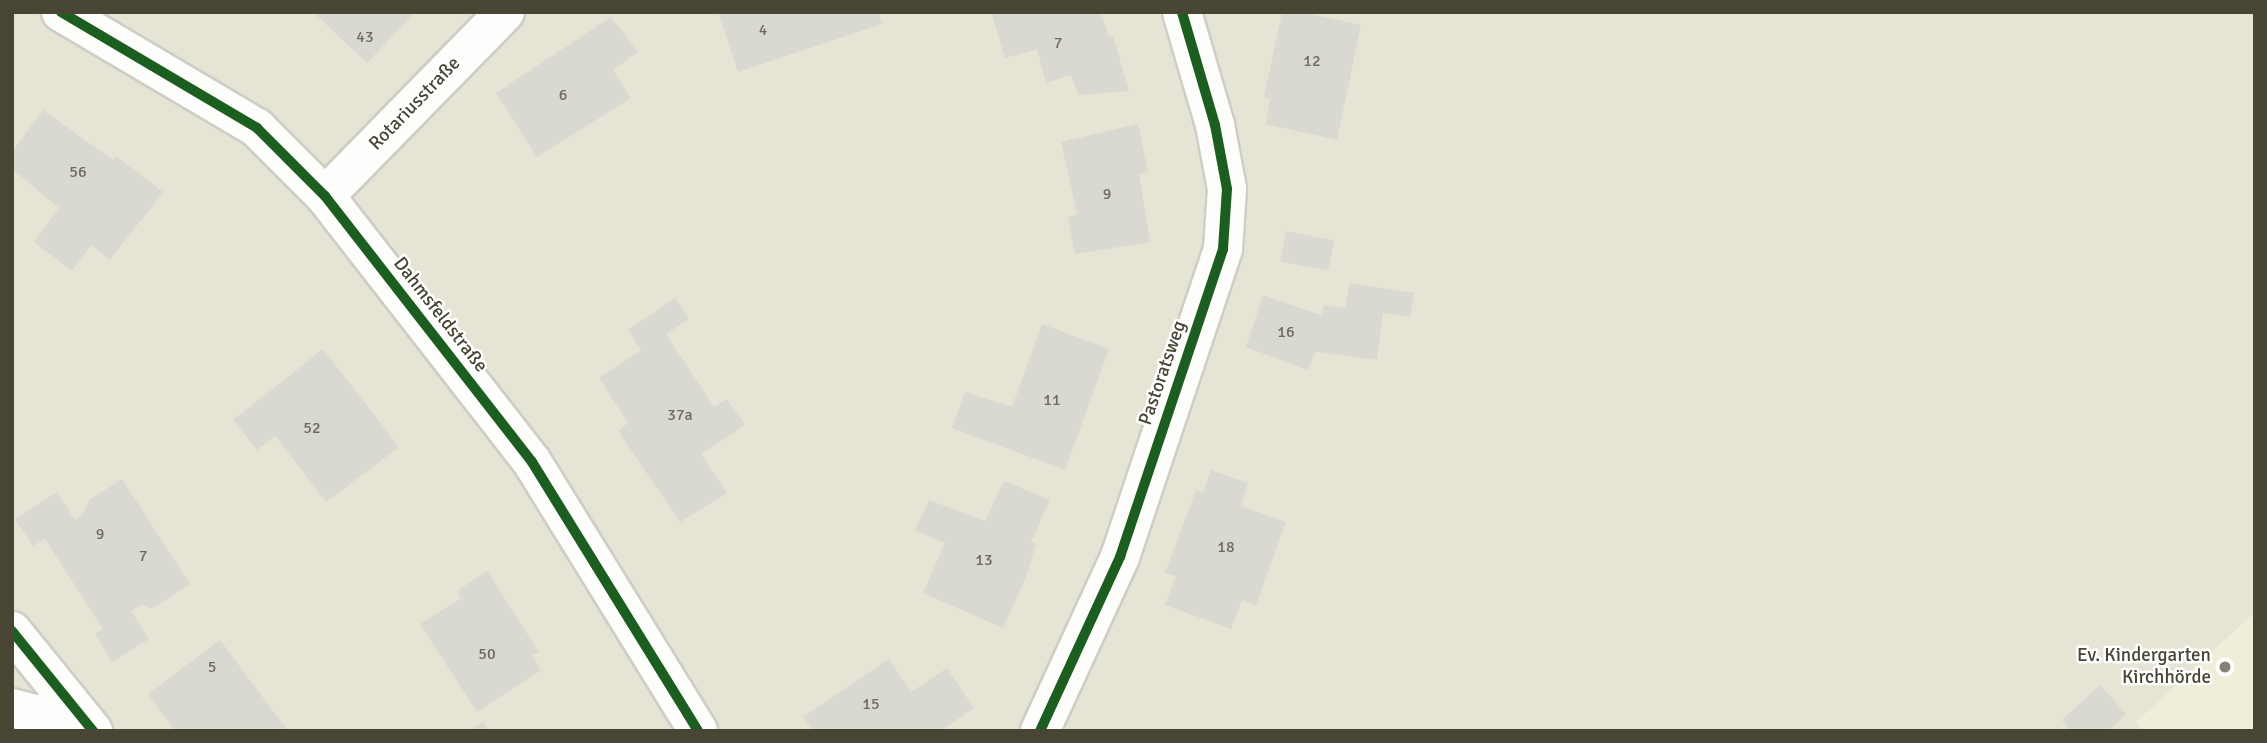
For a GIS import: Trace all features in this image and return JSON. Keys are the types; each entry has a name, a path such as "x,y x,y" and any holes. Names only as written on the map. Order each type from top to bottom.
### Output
{"street":[{"name":"Dahmsfeldstraße","path":"61,12 257,128 325,196 532,463 698,731"},
{"name":"Rotariusstraße","path":"325,196 505,12"},
{"name":"Pastoratsweg","path":"1041,731 1119,557 1223,249 1227,189 1216,125 1182,12"},
{"path":"12,631 86,722"},
{"path":"12,708 86,722"}],"shaded area":[{"path":"12,12 2255,12 2255,731 12,731"},
{"name":"Ev. Kindergarten Kirchhörde","path":"2255,612 2255,731 2145,731 2136,722"}],"building":[{"path":"313,12 415,12 367,63"},
{"path":"718,12 878,12 882,24 738,72"},
{"path":"1003,12 1101,12 1109,37 1113,36 1129,91 1078,95 1071,75 1046,83 1037,49 1005,58 992,15"},
{"path":"1282,12 1300,12 1361,25 1337,140 1266,124 1270,99 1264,97"},
{"path":"611,17 638,52 613,70 631,98 537,157 496,93"},
{"path":"43,110 113,160 116,156 163,192 110,260 91,245 72,271 34,242 59,208 12,169 12,152"},
{"path":"1138,124 1148,172 1139,174 1150,242 1075,254 1068,217 1077,214 1061,142"},
{"path":"1286,231 1334,240 1328,271 1280,261"},
{"path":"1350,283 1414,293 1410,317 1383,313 1377,360 1315,352 1308,370 1246,347 1263,295 1321,315 1324,305 1345,308"},
{"path":"675,298 689,319 666,334 714,407 727,399 745,425 701,454 727,493 680,522 618,431 628,423 599,378 641,350 628,330"},
{"path":"1042,324 1109,349 1065,470 952,428 965,392 1012,407"},
{"path":"323,349 399,447 326,502 275,436 257,450 233,420"},
{"path":"1211,470 1248,483 1241,506 1286,522 1256,605 1242,600 1231,629 1165,605 1176,576 1165,573 1196,490 1203,492"},
{"path":"122,479 190,584 152,609 142,604 131,611 149,639 112,662 95,634 103,629 45,539 33,546 15,519 57,492 75,520 82,515 89,500"},
{"path":"1004,481 1050,500 1031,542 1036,544 1026,577 1003,628 923,593 945,543 915,530 929,500 985,521"},
{"path":"487,571 539,652 532,655 541,670 477,712 420,624 461,598 457,591"},
{"path":"220,640 288,731 175,731 148,694"},
{"path":"889,659 911,692 947,668 974,708 940,731 813,731 803,717"},
{"path":"2100,685 2126,714 2108,731 2071,731 2062,720"},
{"path":"483,722 489,731 469,731"}],"cycle path":[{"path":"61,12 257,128 325,196 532,462 698,731"},
{"path":"1040,731 1120,557 1223,249 1227,189 1215,125 1182,12"},
{"path":"12,631 93,731"}],"place":[{"name":"Ev. Kindergarten Kirchhörde","path":"2225,667"}]}
